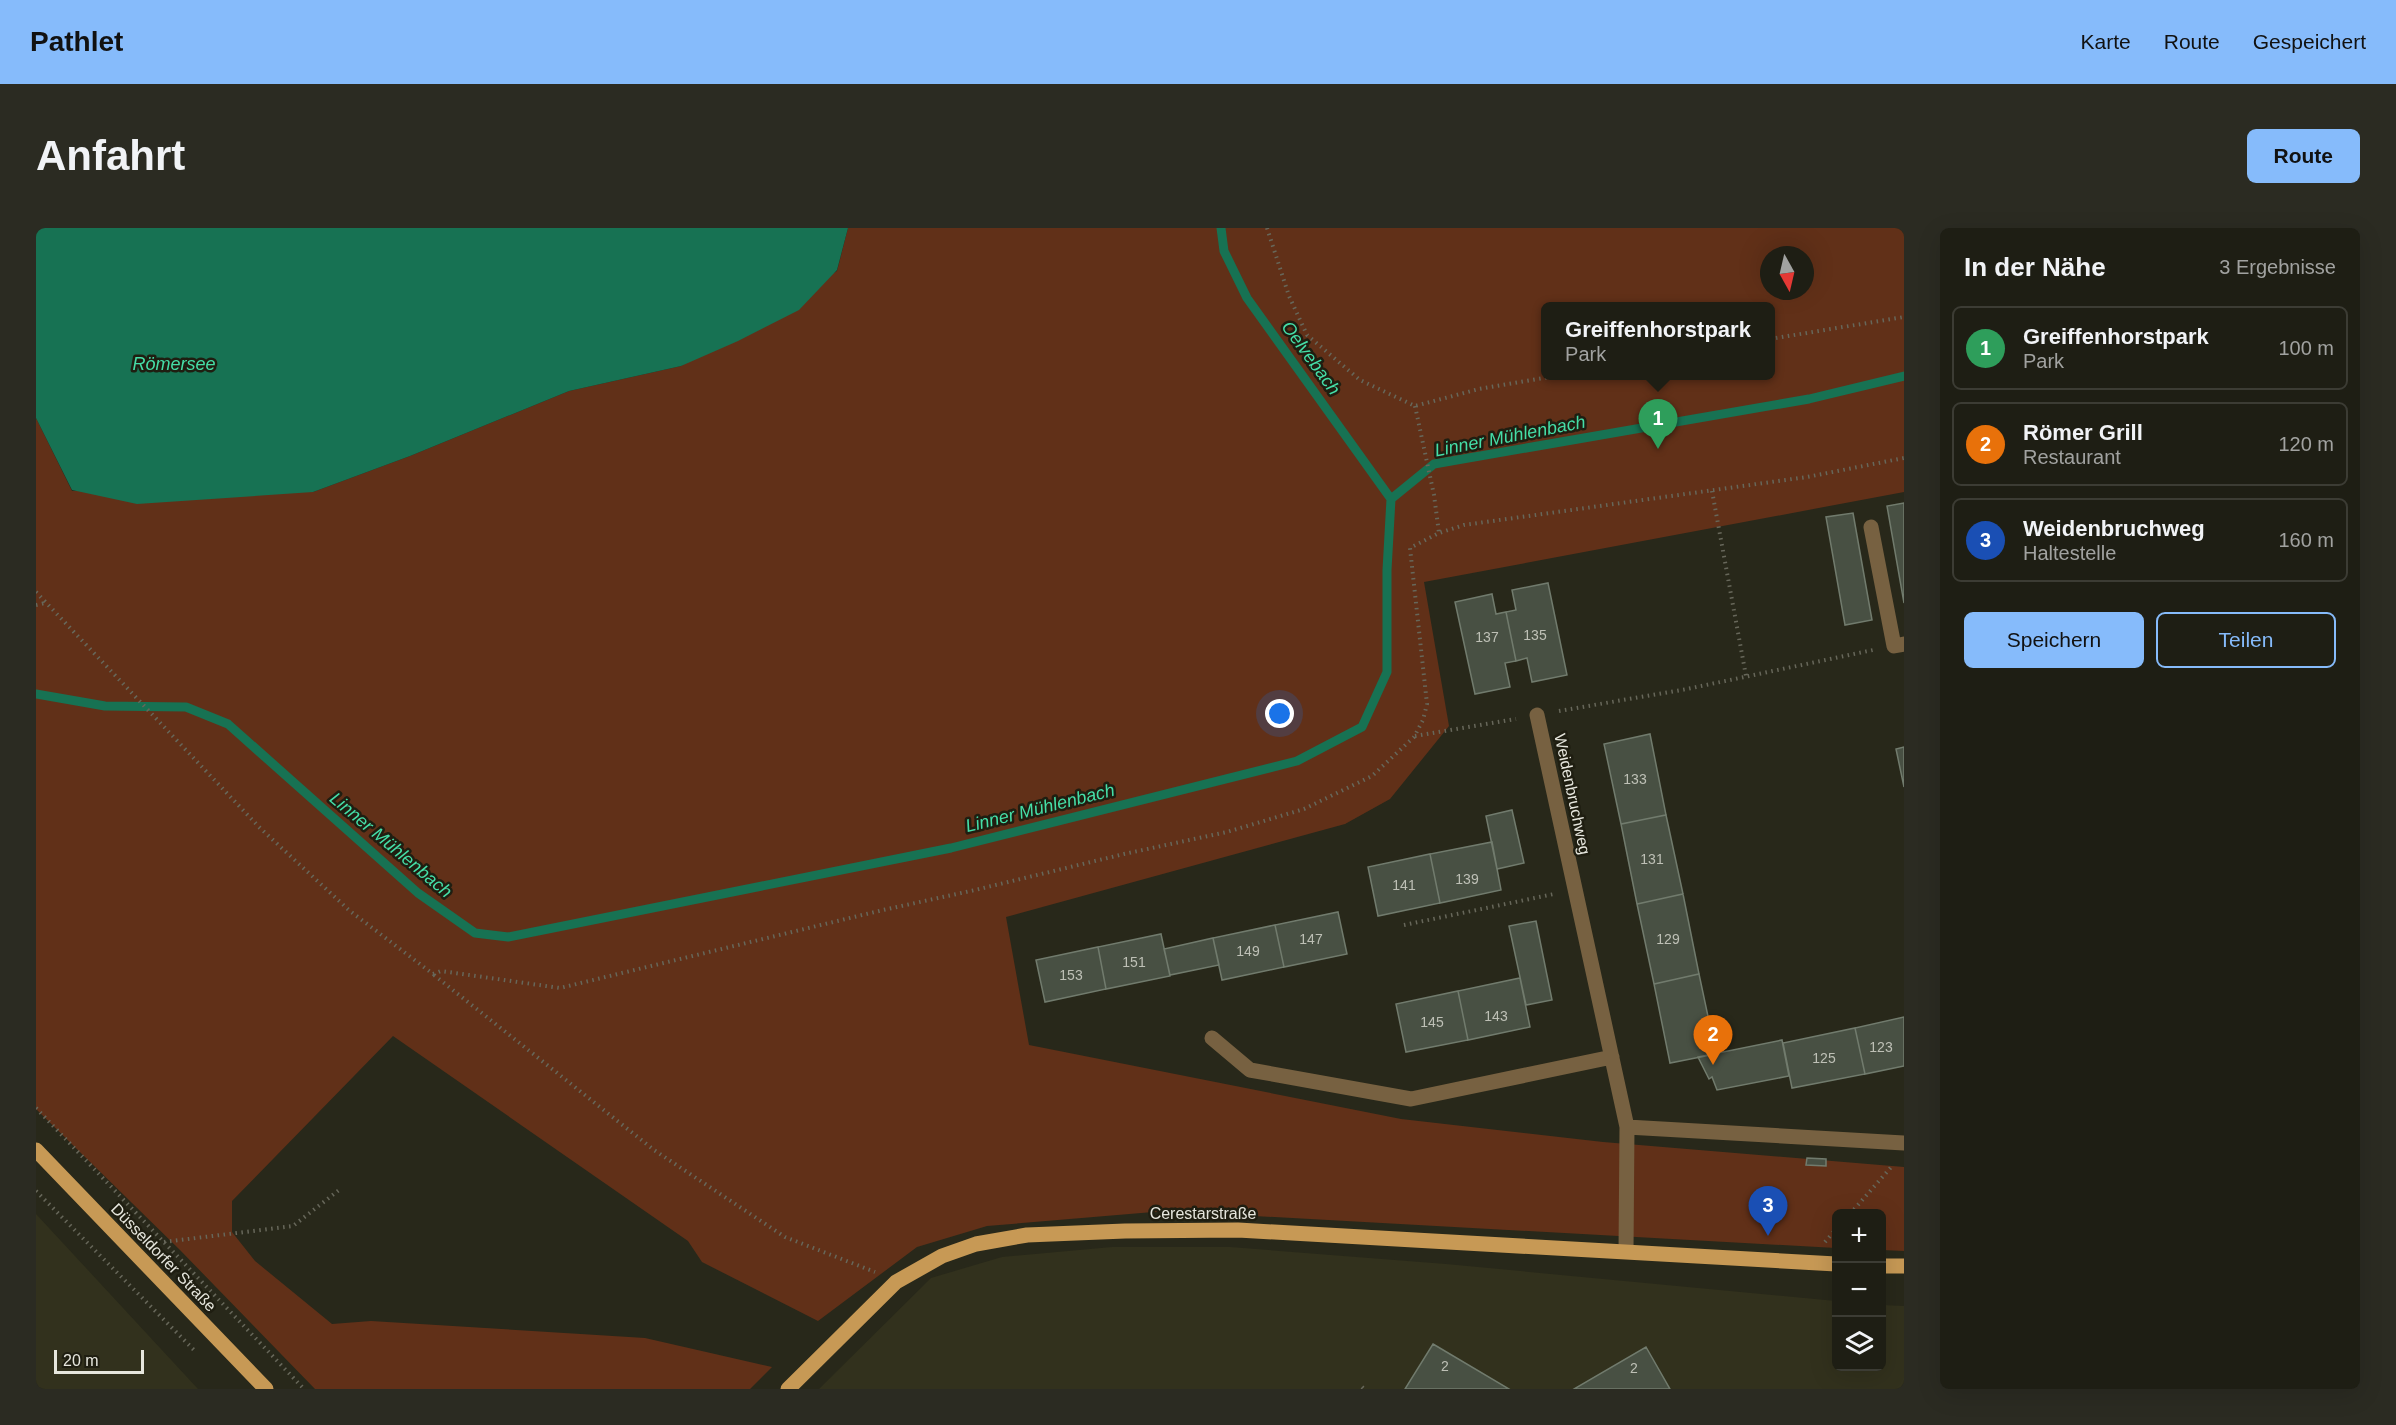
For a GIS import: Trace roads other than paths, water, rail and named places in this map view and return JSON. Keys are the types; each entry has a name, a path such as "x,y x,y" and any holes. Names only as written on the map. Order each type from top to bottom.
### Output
{"main road":[{"name":"Düsseldorfer Straße","path":"36,1150 266,1389"},
{"name":"Cerestarstraße","path":"788,1389 896,1282 942,1256 976,1244 1027,1235 1114,1231 1238,1230 1832,1264"},
{"path":"1886,1266 1904,1266"}],"street":[{"path":"1870,527 1899,645"},
{"name":"Weidenbruchweg","path":"1537,715 1627,1127 1626,1251"},
{"path":"1212,1038 1250,1070 1410,1099 1612,1057"},
{"path":"1627,1127 1904,1143"}],"water":[{"name":"Römersee","path":"36,228 848,228 837,270 799,310 738,341 681,366 569,391 410,456 313,492 137,504 72,490 36,418"}],"waterway":[{"name":"Oelvebach","path":"1221,228 1224,251 1247,298 1391,499"},
{"name":"Linner Mühlenbach","path":"36,694 105,706 186,707 228,724 418,893 475,933 508,937 951,848 1297,761 1362,727 1387,672 1387,570 1391,499 1434,464 1809,399 1904,376"}],"place":[{"name":"Greiffenhorstpark","path":"1658,449"},
{"name":"Römer Grill","path":"1713,1065"},
{"name":"Weidenbruchweg","path":"1768,1236"}]}
